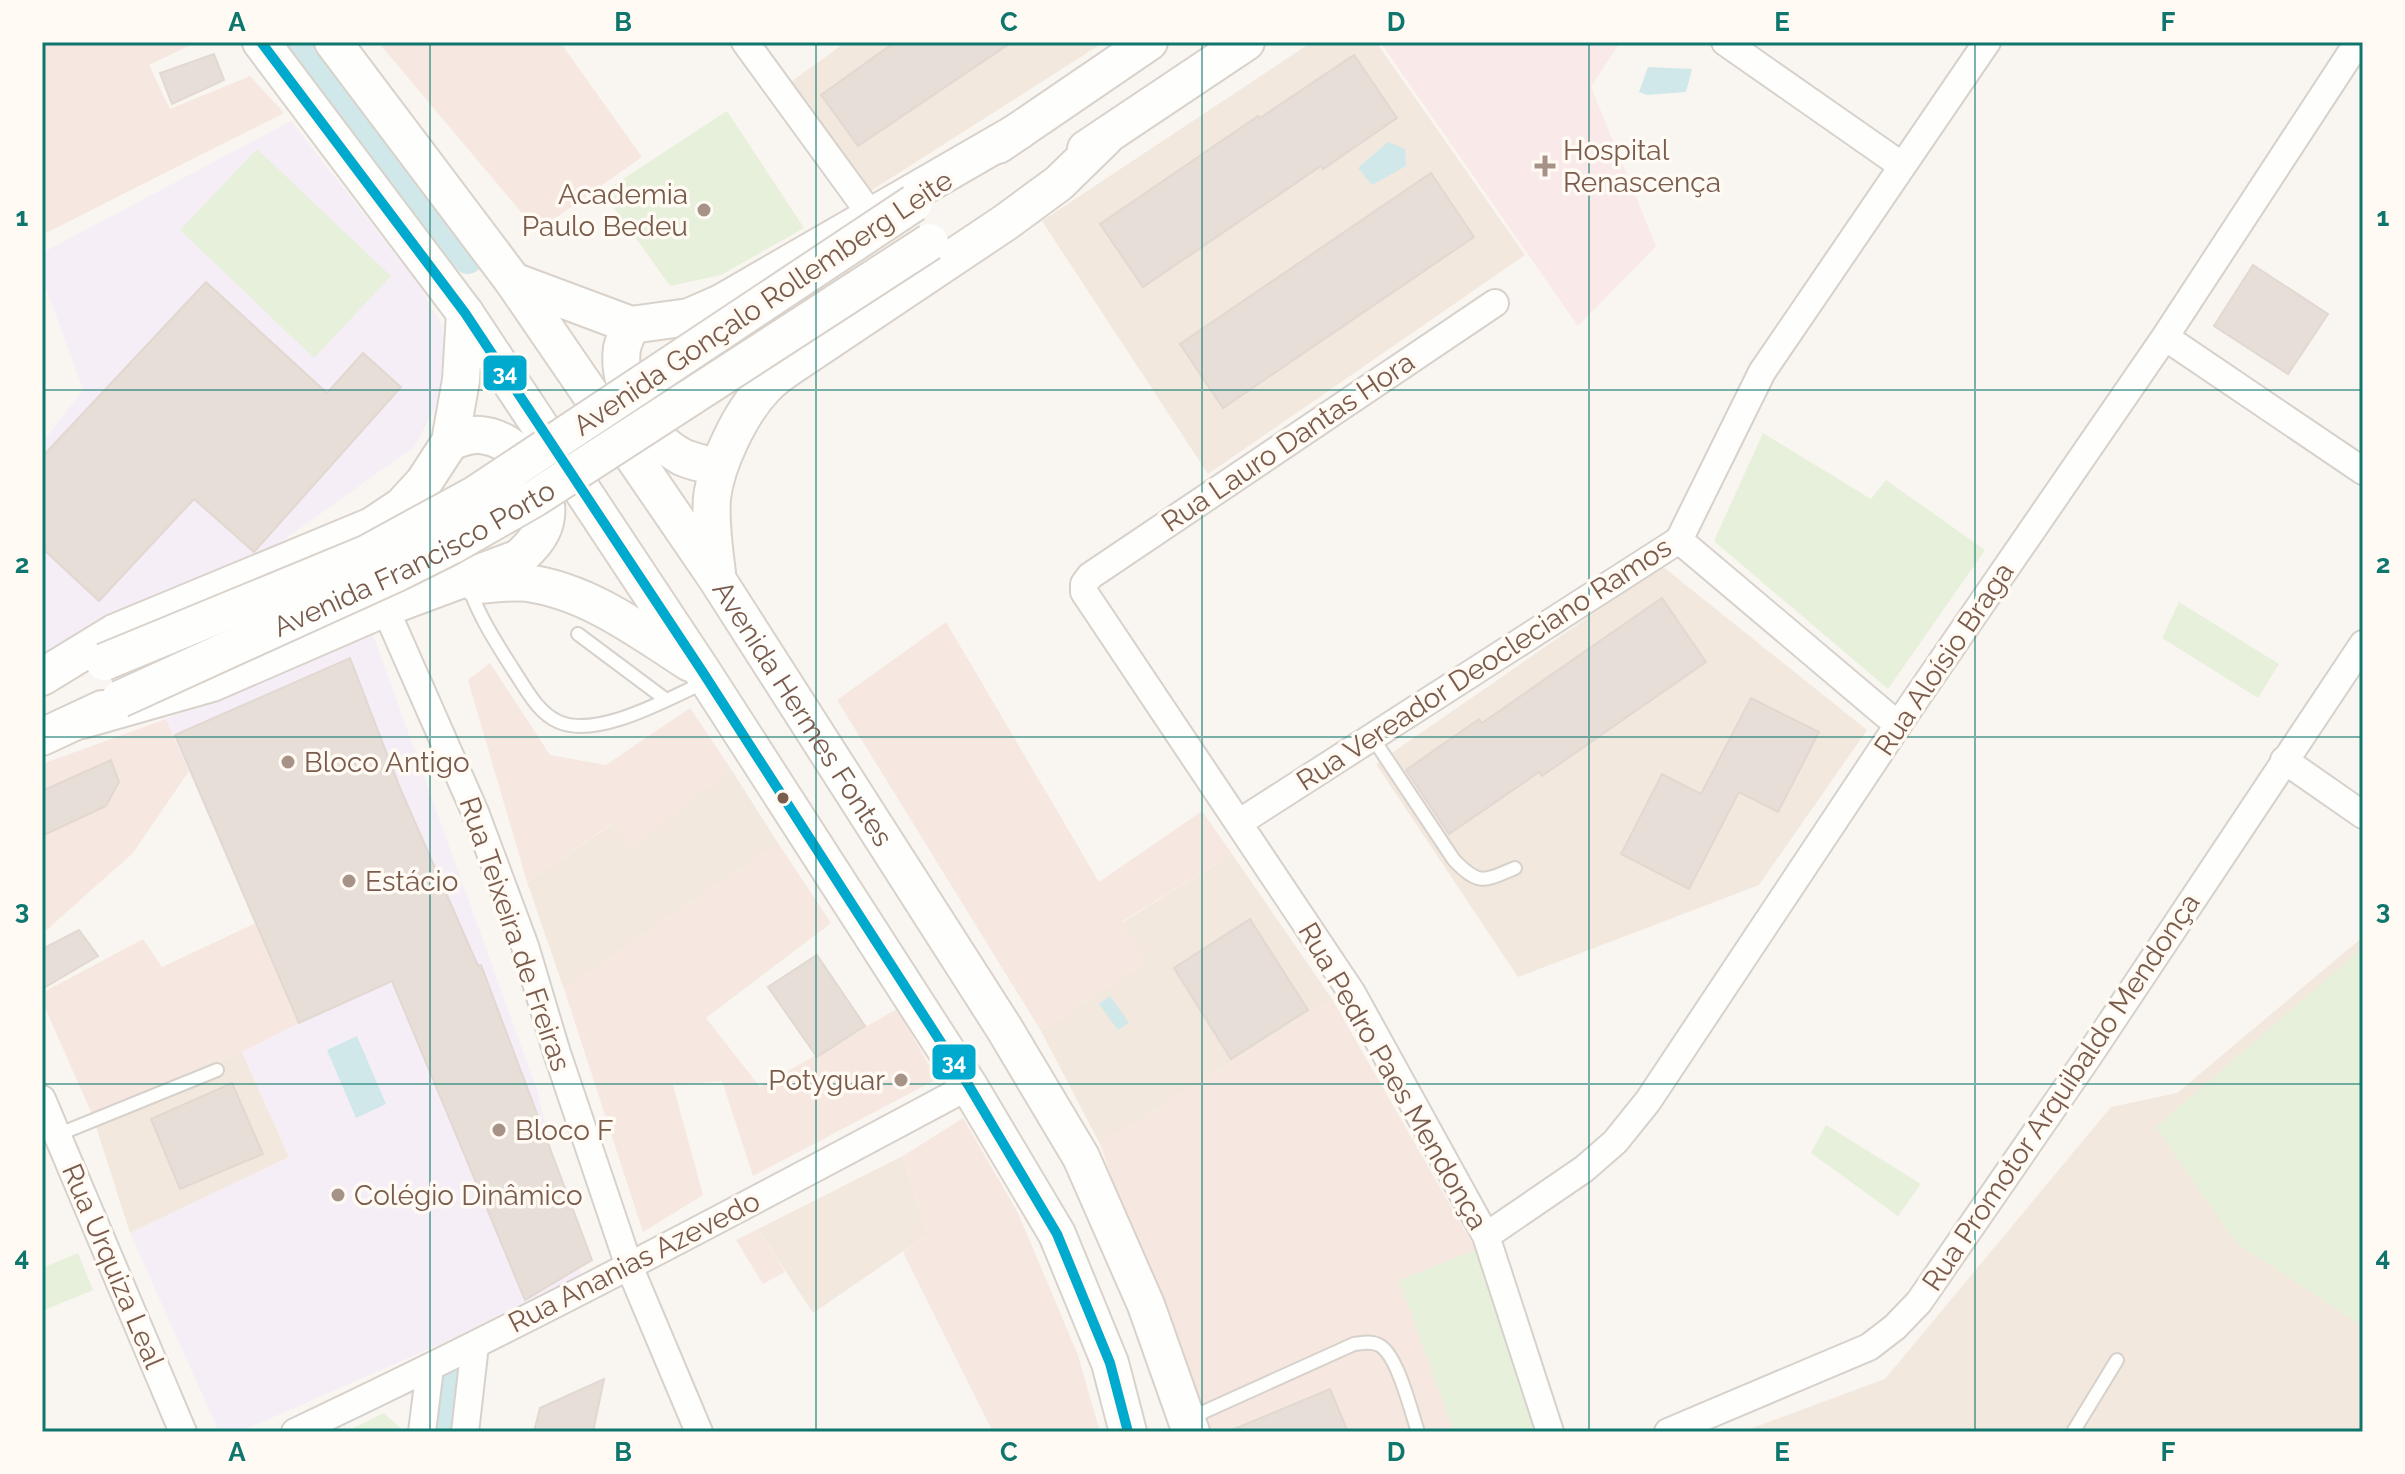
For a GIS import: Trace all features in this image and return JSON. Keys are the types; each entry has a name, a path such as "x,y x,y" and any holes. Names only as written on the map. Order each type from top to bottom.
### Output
{"main road":[{"path":"261,42 465,313 705,676 969,1086 1057,1234 1110,1363 1128,1432"},
{"name":"Avenida Hermes Fontes","path":"333,42 513,281 717,579 1004,1028 1081,1157 1146,1305 1189,1426"},
{"name":"Avenida Gonçalo Rollemberg Leite","path":"42,686 366,554 476,494 914,203 1149,42"},
{"name":"Avenida Gonçalo Rollemberg Leite","path":"930,242 1105,138 1246,42"},
{"path":"513,281 631,325 689,317 721,303 1019,131"},
{"path":"717,579 712,498 718,468 751,404 767,385 1048,191 1105,138"},
{"name":"Avenida Francisco Porto","path":"42,737 451,546 535,498 930,242"},
{"path":"42,677 114,633 372,526 402,506 450,442 461,380 465,313"},
{"path":"631,325 622,349 622,364 640,416 675,453 718,468"},
{"path":"82,720 212,683 385,608 456,586 519,558 534,544 545,523 547,498 538,476 519,452 500,440 469,435 450,442"},
{"path":"456,586 525,583 572,593 626,621 705,676"}],"street":[{"path":"745,42 871,215"},
{"path":"1725,42 1901,165"},
{"name":"Rua Vereador Deocleciano Ramos","path":"1240,822 1679,540 1762,372 1987,42"},
{"name":"Rua Aloísio Braga","path":"1486,1236 1584,1169 1615,1142 1648,1101 1898,725 2165,337 2358,42"},
{"name":"Rua Lauro Dantas Hora","path":"1084,584 1090,576 1495,303"},
{"path":"2165,337 2363,471"},
{"path":"1679,540 1898,725"},
{"name":"Rua Pedro Paes Mendonça","path":"1084,584 1084,592 1352,993 1486,1236 1550,1432"},
{"name":"Rua Teixeira de Freiras","path":"385,608 483,833 525,946 556,1050 629,1266 699,1432"},
{"name":"Rua Promotor Arquibaldo Mendonça","path":"1668,1432 1869,1347 1895,1327 1919,1302 2088,1057 2363,644"},
{"path":"2284,760 2363,815"},
{"name":"Rua Ananias Azevedo","path":"295,1432 430,1368 629,1266 969,1086"},
{"name":"Rua Urquiza Leal","path":"42,1099 54,1149 183,1432"},
{"path":"465,1432 475,1345"},
{"path":"422,1432 430,1368"}],"lane":[{"path":"456,586 528,694 558,722 597,725 635,714 705,676"},
{"path":"578,634 665,699"},
{"path":"1372,737 1454,860 1466,872 1477,880 1487,880 1515,868"},
{"path":"54,1149 217,1070"},
{"path":"1189,1426 1354,1344 1371,1342 1382,1346 1392,1359 1418,1432"},
{"path":"2073,1432 2117,1360"}],"shaded area":[{"path":"197,42 149,65 170,109 250,76 284,113 42,235 42,44"},
{"path":"378,42 560,42 642,157 537,231"},
{"path":"846,42 1104,42 869,192 791,82"},
{"path":"1312,42 1376,42 1525,255 1208,474 1042,221"},
{"name":"Hospital Renascença","path":"1380,42 1620,42 1591,87 1656,246 1578,326"},
{"path":"291,121 417,282 442,326 447,371 439,401 414,447 257,559 42,654 42,443 83,390 42,277 42,253"},
{"path":"1662,566 1867,730 1759,885 1518,977 1376,764"},
{"path":"946,622 1099,882 1202,811 1232,854 1123,921 1147,962 1041,1031 837,700"},
{"path":"372,632 537,1090 582,1278 518,1310 239,1432 219,1432 130,1233 289,1157 242,1052 299,1023 166,719"},
{"path":"490,663 550,755 606,765 690,708 731,769 631,849 612,824 527,882 468,680"},
{"path":"166,719 189,771 133,853 42,934 42,764"},
{"path":"731,769 778,843 564,989 527,882 613,824 631,848"},
{"path":"778,843 831,923 706,1018 760,1087 897,1009 937,1079 753,1176 722,1081 673,1085 703,1195 643,1232 564,989"},
{"path":"1232,854 1332,999 1100,1144 1041,1031 1146,962 1123,922"},
{"path":"256,923 299,1023 242,1052 92,1114 42,1001 42,993 143,939 162,967"},
{"path":"2363,937 2363,1432 1741,1432 1885,1379 2111,1107 2177,1093"},
{"path":"1332,999 1476,1250 1399,1280 1454,1432 1198,1432 1100,1144"},
{"path":"242,1052 289,1157 130,1233 92,1114"},
{"path":"963,1118 1018,1213 1078,1355 1100,1432 993,1432 903,1252 927,1235 903,1156"},
{"path":"903,1156 927,1235 813,1313 758,1229"},
{"path":"758,1229 785,1272 763,1284 736,1240"}],"green space":[{"name":"Academia Paulo Bedeu","path":"727,111 804,228 721,275 670,286 603,192"},
{"path":"257,149 391,276 314,358 180,230"},
{"path":"1763,433 1871,499 1886,480 1985,550 1888,689 1714,541"},
{"path":"2179,602 2279,664 2258,698 2162,638"},
{"path":"2363,948 2363,1327 2235,1242 2156,1127"},
{"path":"1826,1125 1921,1184 1898,1216 1811,1153"},
{"path":"1476,1250 1535,1432 1454,1432 1399,1280"},
{"path":"78,1253 93,1290 42,1311 42,1268"},
{"path":"384,1413 404,1432 345,1432"}],"water":[{"path":"1648,67 1692,69 1686,92 1647,95 1639,92"},
{"path":"1388,142 1405,149 1406,166 1372,185 1358,168"},
{"path":"1110,996 1129,1023 1118,1030 1099,1004"},
{"path":"357,1036 386,1104 356,1118 327,1050"}],"building":[{"path":"895,42 1012,42 858,146 821,95"},
{"path":"214,54 224,80 172,104 160,73"},
{"path":"1354,55 1397,118 1143,287 1100,224"},
{"path":"1431,173 1474,237 1223,408 1180,344"},
{"path":"2253,265 2328,314 2288,374 2214,326"},
{"path":"206,282 327,393 363,353 401,387 254,552 194,499 99,601 42,548 42,457"},
{"path":"1662,598 1706,662 1542,776 1539,772 1449,834 1406,770 1479,719 1482,723"},
{"name":"Estácio","path":"350,658 400,788 478,966 481,965 592,1260 525,1300 392,981 299,1023 175,735"},
{"path":"1751,698 1819,732 1778,812 1739,792 1689,889 1621,854 1662,774 1701,794"},
{"path":"111,760 119,782 106,806 42,836 42,791"},
{"path":"1250,919 1308,1010 1231,1059 1174,968"},
{"path":"79,930 98,956 42,989 42,949"},
{"path":"817,955 865,1026 817,1057 768,987"},
{"path":"232,1083 263,1154 180,1189 151,1119"},
{"path":"604,1379 593,1432 534,1432 540,1408"},
{"path":"1330,1389 1348,1432 1227,1432"}],"waterway":[{"path":"297,42 468,259"},
{"path":"450,1432 457,1378"}],"transit line":[{"name":"34","path":"261,42 465,313 702,671 969,1086 1057,1234 1110,1363 1128,1432"}],"place":[{"name":"Hospital Renascença","path":"1545,166"},
{"name":"Academia Paulo Bedeu","path":"704,210"},
{"name":"Bloco Antigo","path":"288,762"},
{"name":"Estácio","path":"349,881"},
{"name":"Potyguar","path":"901,1080"},
{"name":"Bloco F","path":"499,1130"},
{"name":"Colégio Dinâmico","path":"338,1195"}]}
